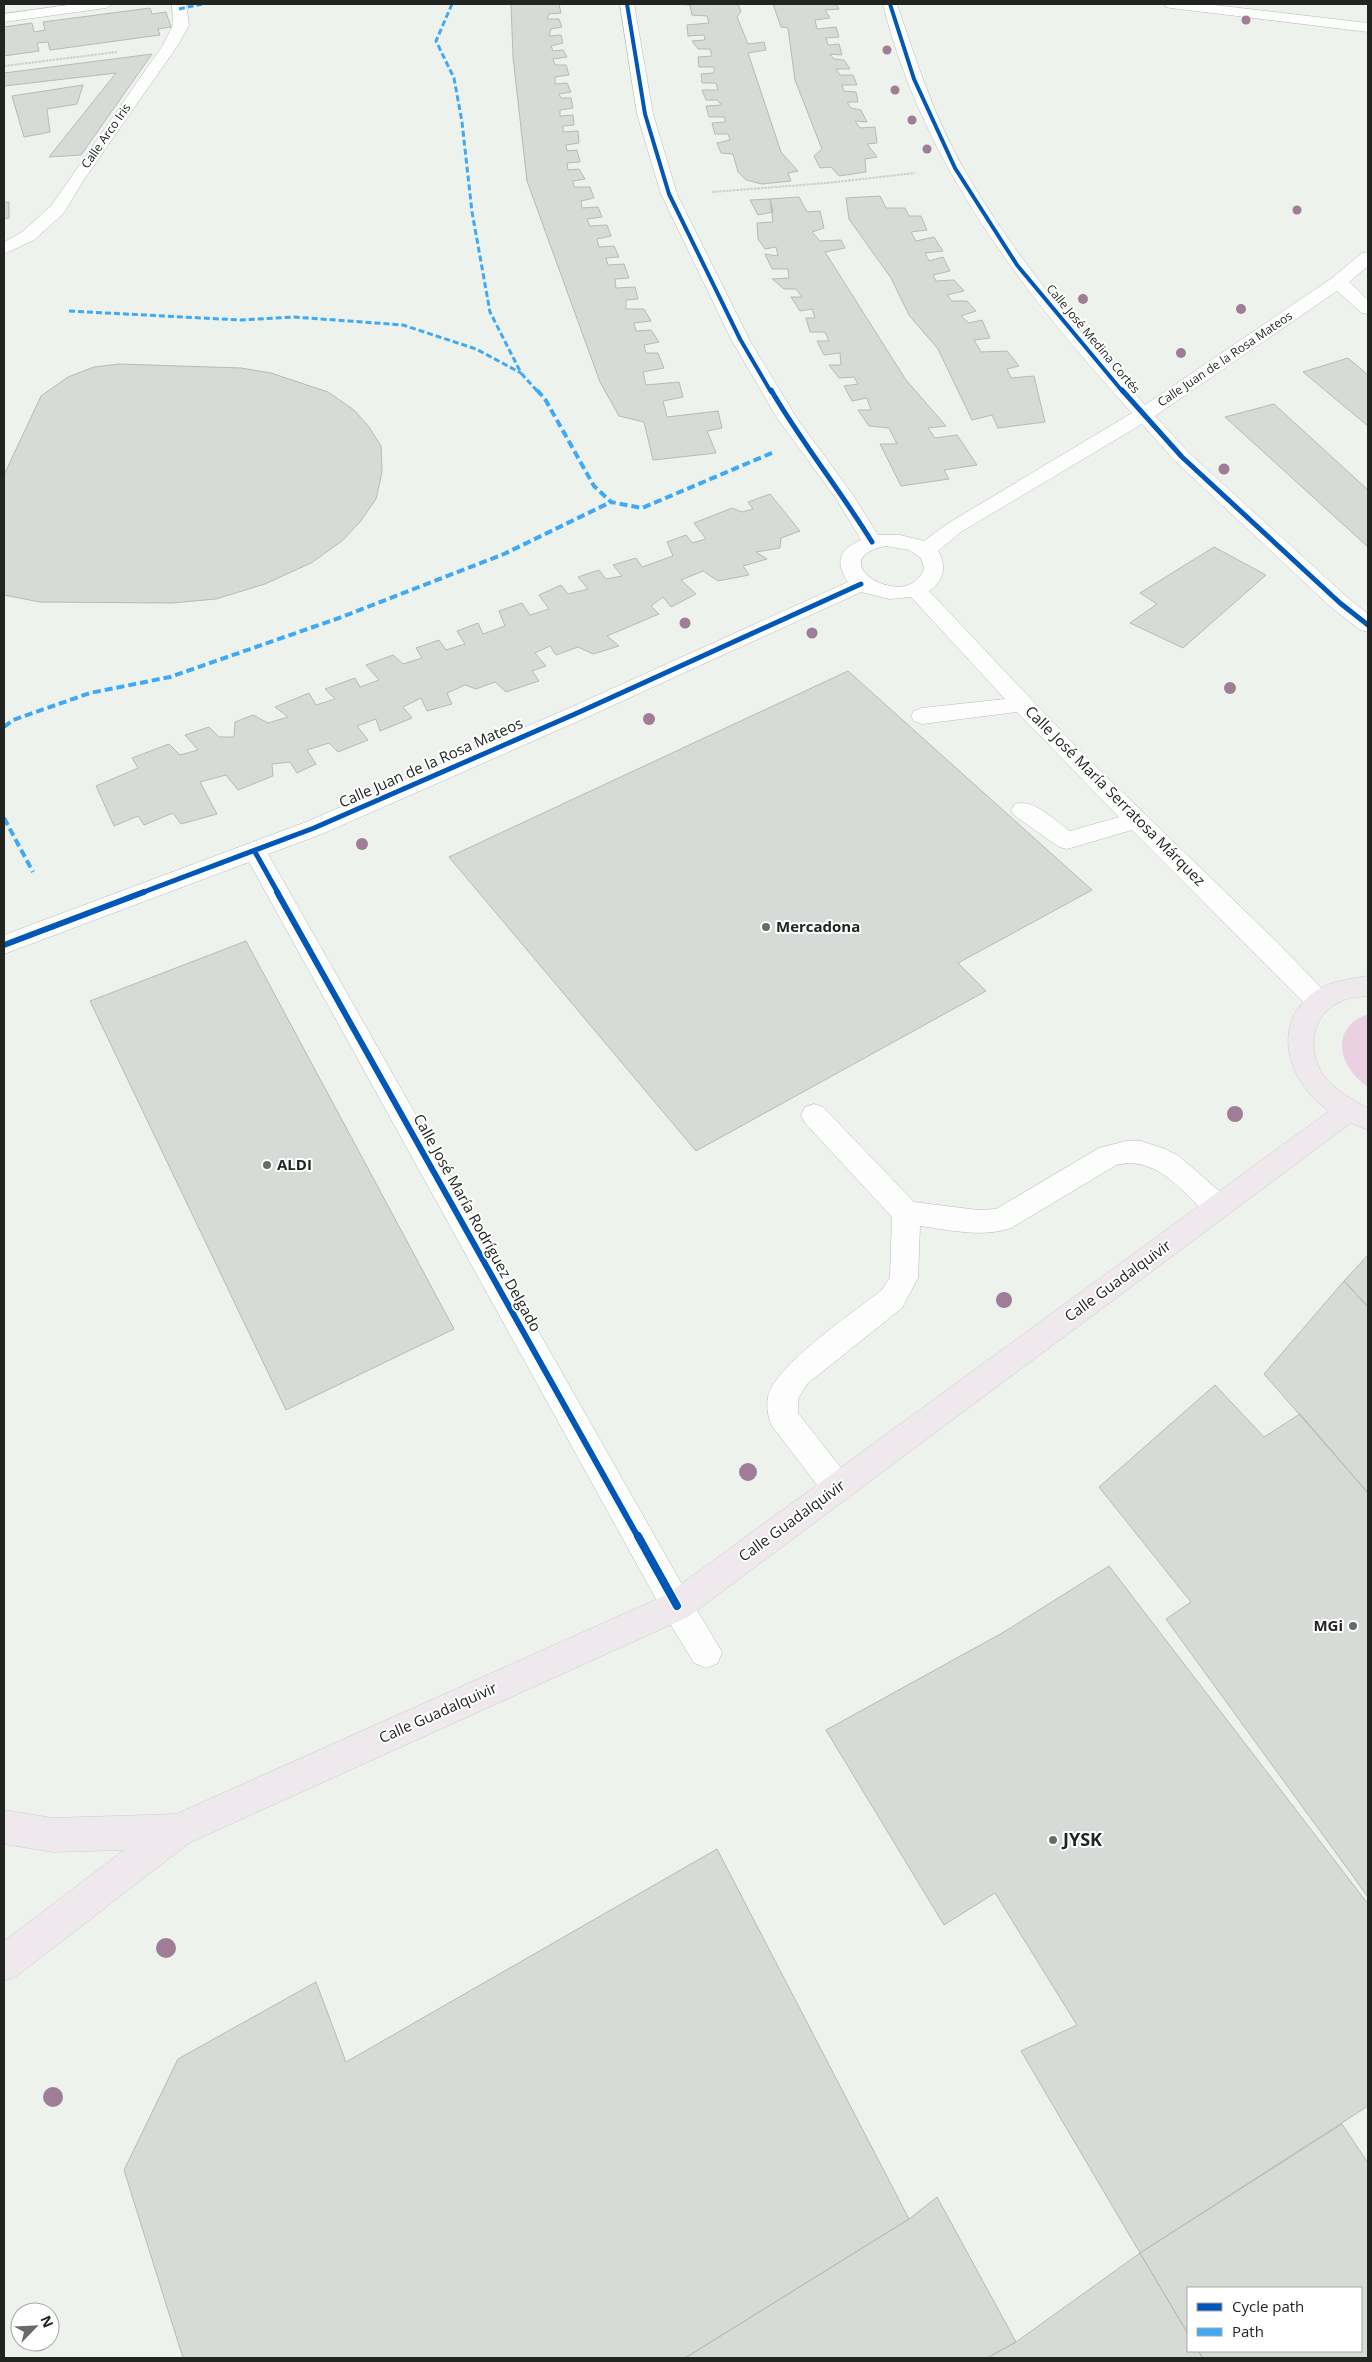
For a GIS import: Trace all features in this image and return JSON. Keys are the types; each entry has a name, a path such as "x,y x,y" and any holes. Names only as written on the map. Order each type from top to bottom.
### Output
{"main road":[{"path":"1358,1115 1316,1085 1305,1068 1299,1044 1305,1016 1318,1001 1342,988 1368,986"},
{"name":"Calle Guadalquivir","path":"4,1963 177,1831 677,1606 1218,1207 1288,1157 1358,1115"},
{"name":"Calle Guadalquivir","path":"4,1827 52,1835 177,1831"}],"street":[{"path":"4,18 106,4"},
{"name":"Calle Arco Iris","path":"4,249 28,236 58,209 75,181 170,46 181,25 179,4"},
{"path":"628,4 645,114 669,194 740,339 787,418 846,499 872,542"},
{"name":"Calle José Medina Cortés","path":"890,4 914,79 955,168 1018,265 1103,370 1182,457 1340,603 1368,625"},
{"path":"1171,4 1368,28"},
{"name":"Calle Juan de la Rosa Mateos","path":"925,551 954,528 1143,415 1338,282 1368,257"},
{"path":"1338,282 1368,309"},
{"path":"886,540 902,541 925,551 932,559 933,573 925,584 901,592 880,591 861,584 853,575 849,565 851,556 861,546 872,542 886,540"},
{"name":"Calle Juan de la Rosa Mateos","path":"4,945 255,852 566,718 861,584"},
{"name":"Calle José María Serratosa Márquez","path":"914,589 1075,760 1318,1001"},
{"path":"922,716 1022,704"},
{"path":"1023,810 1067,841 1137,820"},
{"name":"Calle José María Rodríguez Delgado","path":"255,852 677,1606 706,1652"},
{"path":"814,1114 906,1213 978,1222 1001,1220 1109,1156 1124,1150 1141,1152 1167,1160 1218,1207"},
{"path":"838,1488 783,1417 784,1396 797,1374 892,1299 904,1278 906,1213"}],"path":[{"path":"4,66 170,46"},
{"path":"669,194 827,183 955,168"}],"shaded area":[{"path":"1368,1014 1368,1087 1350,1070 1342,1049 1343,1038 1347,1029 1355,1020"}],"building":[{"path":"511,4 559,4 561,13 549,14 547,19 559,19 562,27 551,29 549,36 561,35 563,43 551,46 553,51 563,50 567,57 553,59 555,65 566,65 569,75 555,77 555,84 567,83 571,92 559,94 561,98 571,98 573,108 560,110 560,116 573,115 574,125 563,126 563,132 578,131 579,143 566,145 567,151 577,150 580,162 567,163 568,170 579,169 585,179 573,181 574,187 590,187 594,198 581,201 582,208 598,207 602,217 587,219 590,226 607,225 611,236 597,239 599,247 614,246 619,257 606,258 608,265 624,264 629,278 615,279 616,288 635,287 638,299 626,300 626,309 644,309 651,321 634,323 636,331 651,330 659,342 644,345 646,353 658,353 664,368 643,372 646,385 679,382 683,397 663,401 667,417 718,411 722,428 707,431 716,453 653,460 644,422 619,416 600,382 527,181 513,57"},
{"path":"677,4 738,4 741,11 737,17 748,44 764,42 766,50 748,53 781,152 798,171 788,173 791,181 762,184 746,180 738,172 733,154 721,153 717,143 730,140 728,134 715,134 712,123 725,122 725,117 709,117 706,106 722,105 717,100 706,100 702,90 718,90 716,83 702,83 701,74 714,73 714,67 699,67 698,57 712,56 710,49 698,49 692,41 705,40 704,35 688,36 687,25 709,23 707,16 692,15 690,5"},
{"path":"773,4 836,4 839,9 825,10 830,18 815,20 817,29 836,27 839,37 826,38 828,45 839,44 842,55 830,54 834,59 844,60 850,69 836,69 840,75 853,75 857,85 842,85 844,91 856,92 858,102 847,102 851,108 861,110 867,122 855,121 860,128 875,127 877,143 867,144 877,157 865,159 866,172 839,176 831,167 820,168 814,156 822,149 795,80 788,28 781,27"},
{"path":"150,8 152,14 166,12 171,27 158,29 160,35 50,50 48,42 37,43 39,51 4,56 4,27 32,23 34,32 45,30 43,22"},
{"path":"152,54 81,155 49,157 116,73 4,86 4,73"},
{"path":"83,85 77,104 47,109 50,132 24,137 12,96"},
{"path":"880,196 886,208 905,208 909,216 921,216 927,230 911,232 916,241 934,237 943,251 925,253 929,261 943,257 950,271 933,275 936,281 954,280 964,291 947,295 952,301 967,301 976,311 961,316 969,323 982,320 990,338 974,340 981,352 1007,351 1019,366 1007,369 1011,378 1034,376 1045,422 998,428 992,415 972,420 938,349 909,315 891,278 849,219 846,198"},
{"path":"799,197 807,212 820,211 824,228 812,232 820,241 841,240 845,248 825,252 906,380 946,426 928,428 935,438 957,435 977,465 944,470 949,479 901,486 880,444 897,444 889,428 869,426 858,410 871,410 867,398 852,401 844,386 858,384 854,377 839,378 829,365 841,365 840,353 824,355 817,341 829,341 825,332 810,332 806,318 815,318 812,309 800,311 791,297 802,297 796,289 784,289 772,279 789,278 788,269 772,269 765,254 778,256 776,247 765,249 758,239 757,223 773,222 770,199"},
{"path":"770,199 773,212 758,215 750,200"},
{"path":"9,202 9,218 4,219 4,203"},
{"path":"1348,358 1368,375 1368,426 1303,372"},
{"path":"119,364 241,368 271,373 328,392 354,410 369,427 381,446 382,472 376,499 360,522 342,541 311,563 265,584 216,599 172,603 40,602 4,595 4,475 41,396 68,377 94,367"},
{"path":"1274,404 1368,490 1368,547 1225,417"},
{"path":"770,494 800,531 781,538 780,548 756,552 767,559 743,566 749,575 718,581 703,571 681,580 696,594 671,607 663,597 651,606 659,614 607,636 619,646 593,654 578,647 556,655 550,646 535,653 546,666 532,671 539,681 506,692 495,682 476,689 465,685 447,693 452,704 427,711 421,698 403,707 412,718 380,731 376,719 357,726 368,740 338,752 329,743 307,750 316,764 297,773 290,762 272,764 273,776 238,790 226,775 200,782 217,814 181,824 173,813 144,825 138,816 114,826 96,786 138,768 132,758 169,744 180,755 198,750 185,735 209,727 219,737 234,737 235,722 253,715 268,723 288,717 275,707 309,693 316,705 335,699 325,689 355,678 360,687 379,680 366,665 393,655 403,664 422,658 416,648 439,640 446,650 465,644 457,631 478,623 483,634 505,626 499,611 522,603 530,615 549,609 539,595 561,585 568,594 588,589 578,577 599,570 606,579 622,576 613,565 636,558 642,567 673,556 667,542 686,535 692,543 706,539 694,523 732,508 742,512 753,509 748,502"},
{"path":"1214,547 1266,575 1183,648 1130,623 1157,604 1140,593"},
{"name":"Mercadona","path":"848,671 1092,890 958,963 986,991 696,1151 449,857"},
{"name":"ALDI","path":"246,941 454,1329 286,1410 90,1001"},
{"path":"1368,1255 1368,1307 1344,1281"},
{"path":"1344,1281 1368,1307 1368,1493 1264,1374"},
{"path":"1215,1385 1264,1437 1300,1414 1368,1493 1368,1897 1166,1619 1191,1602 1099,1487"},
{"path":"1109,1566 1368,1904 1368,2106 1140,2253 1021,2051 1077,2025 995,1893 944,1925 826,1730 1004,1632"},
{"path":"717,1849 909,2219 685,2358 183,2358 124,2170 178,2059 316,1982 346,2062"},
{"path":"1342,2124 1368,2163 1368,2358 1203,2358 1199,2352 1362,2352 1362,2287 1187,2287 1187,2332 1140,2253"},
{"path":"937,2197 1016,2342 987,2358 685,2358 909,2219"},
{"path":"1140,2253 1187,2332 1187,2352 1199,2352 1203,2358 987,2358 1016,2342"}],"marked path":[{"path":"179,9 202,4"},
{"path":"452,4 436,41 454,78 462,122 472,212 490,312 521,373 545,399 594,486 611,502 642,508 774,452"},
{"path":"69,311 240,320 294,317 403,325 476,349 521,373"},
{"path":"4,727 13,720 90,693 170,677 339,618 504,554 611,502"},
{"path":"4,818 33,872"}],"cycle path":[{"path":"627,4 645,114 669,194 740,339 787,418 846,499 872,542"},
{"path":"890,4 914,79 955,168 1017,265 1103,370 1182,457 1340,603 1368,625"},
{"path":"4,945 314,828 575,714 861,584"},
{"path":"255,852 677,1606"}],"place":[{"name":"Mercadona","path":"766,927"},
{"name":"ALDI","path":"267,1165"},
{"name":"MGi","path":"1353,1626"},
{"name":"JYSK","path":"1053,1840"}]}
